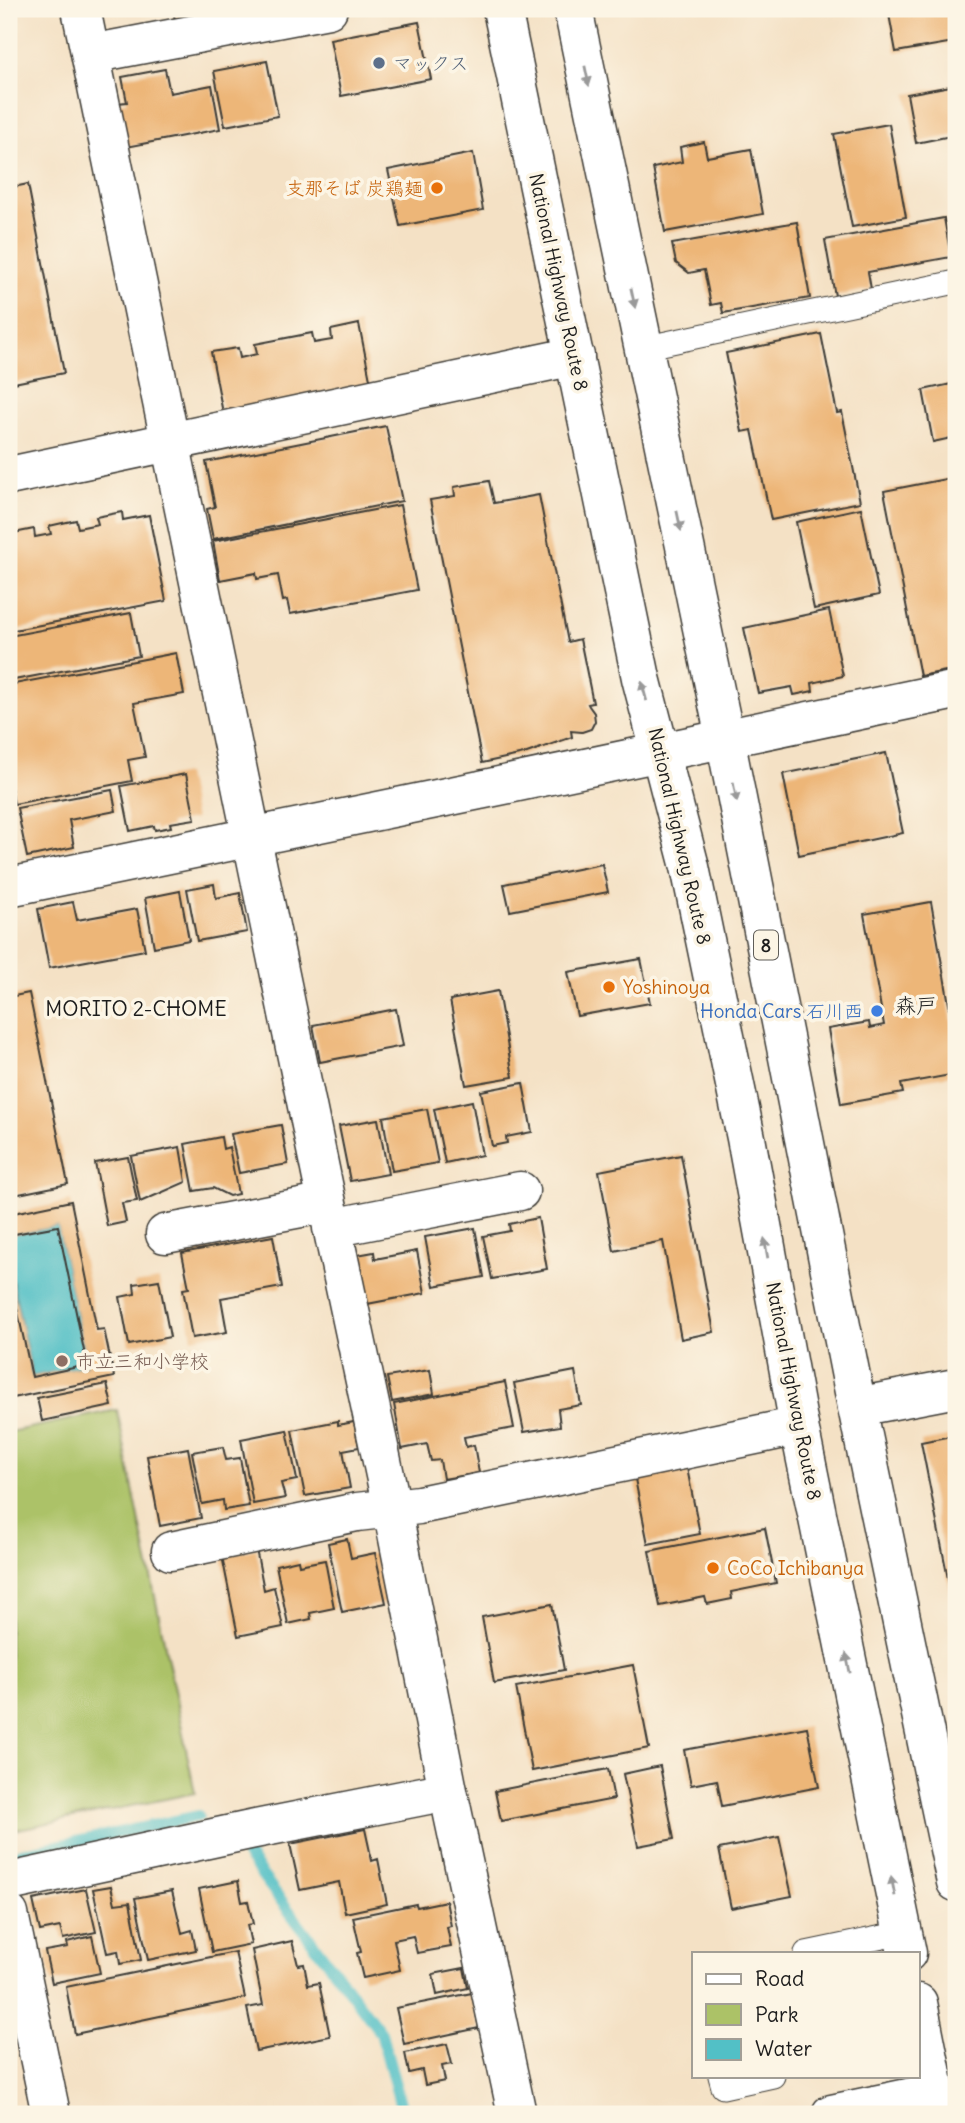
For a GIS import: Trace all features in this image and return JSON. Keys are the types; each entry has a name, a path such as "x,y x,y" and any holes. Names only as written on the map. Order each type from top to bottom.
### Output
{"main road":[{"path":"81,9 517,2114"},
{"path":"91,54 328,9"},
{"name":"National Highway Route 8","path":"502,9 641,678 690,867 746,1138 799,1426 904,1943"},
{"name":"8","path":"573,9 725,738 956,1882"},
{"path":"9,476 575,356"},
{"path":"9,887 956,690"},
{"path":"165,1234 520,1191"},
{"path":"858,1407 956,1388"},
{"path":"171,1551 357,1512 419,1505 799,1426"},
{"path":"9,1882 448,1791"},
{"path":"9,1914 51,2114"},
{"path":"831,2114 938,2103 922,2042 920,2022"}],"lane":[{"path":"643,348 956,282"},
{"path":"816,1952 904,1943"},
{"path":"721,2078 723,2087 764,2078"}],"green space":[{"name":"市立三和小学校","path":"117,1410 195,1793 9,1831 9,1432"}],"water":[{"path":"58,1226 87,1365 32,1377 9,1265 9,1235"}],"building":[{"path":"173,9 252,9 176,26"},
{"path":"888,9 936,9 937,15 949,14 954,42 896,52"},
{"path":"419,22 431,79 341,96 330,39"},
{"path":"267,61 278,116 225,126 214,71"},
{"path":"165,69 170,93 212,85 220,129 126,147 117,103 127,102 122,77"},
{"path":"956,85 956,135 916,143 907,94"},
{"path":"889,124 906,217 852,227 834,134"},
{"path":"704,142 707,157 751,149 763,214 665,232 653,168 682,162 680,147"},
{"path":"473,153 483,210 400,226 388,170"},
{"path":"28,184 64,373 9,384 9,188"},
{"path":"944,218 951,257 868,272 871,289 835,296 825,240"},
{"path":"797,222 810,298 723,313 721,303 711,305 704,270 689,273 676,263 672,244"},
{"path":"359,324 371,384 223,413 211,352 238,348 240,358 257,354 255,344 312,333 314,343 332,340 331,330"},
{"path":"821,334 837,413 842,412 860,502 771,520 752,430 742,432 726,353"},
{"path":"956,383 956,437 933,442 923,390"},
{"path":"386,426 402,501 213,539 207,509 215,507 206,462"},
{"path":"956,477 956,669 920,676 884,491"},
{"path":"489,481 494,503 539,495 568,642 580,639 593,703 588,704 594,713 595,721 591,729 571,731 572,737 524,754 482,763 430,500 455,496 454,487"},
{"path":"400,505 417,590 290,614 287,600 283,601 278,575 257,579 256,573 220,580 213,541"},
{"path":"861,508 879,595 814,609 796,522"},
{"path":"122,512 123,520 149,515 166,601 9,631 9,534 34,529 35,537 51,534 49,526 76,520 78,528 98,524 96,517"},
{"path":"829,610 843,676 812,683 813,691 794,695 792,687 758,693 744,628"},
{"path":"131,613 139,656 9,681 9,636"},
{"path":"176,653 184,694 134,703 145,757 128,760 132,781 14,804 9,777 9,685"},
{"path":"886,753 903,833 799,855 783,774"},
{"path":"186,774 195,819 170,823 171,827 155,830 154,826 130,831 121,786"},
{"path":"112,790 116,811 69,820 74,847 27,857 17,808"},
{"path":"602,864 608,892 510,911 504,884"},
{"path":"214,884 216,898 240,893 247,932 197,941 187,889"},
{"path":"180,891 189,940 154,947 145,898"},
{"path":"73,902 77,920 137,909 145,950 49,968 38,909"},
{"path":"931,902 956,1044 956,1074 901,1084 903,1093 841,1104 828,1029 869,1022 870,1028 884,1025 864,914"},
{"path":"641,959 650,1003 577,1016 568,972"},
{"path":"498,991 513,1077 466,1085 450,1000"},
{"path":"29,993 68,1184 9,1196 9,997"},
{"path":"396,1009 403,1046 320,1062 313,1025"},
{"path":"523,1083 532,1132 506,1137 507,1143 492,1146 481,1091"},
{"path":"472,1101 482,1155 445,1163 434,1109"},
{"path":"427,1109 438,1163 392,1171 383,1117"},
{"path":"378,1119 388,1174 350,1181 339,1126"},
{"path":"281,1125 288,1164 239,1173 231,1134"},
{"path":"221,1137 223,1149 229,1147 238,1194 229,1196 213,1188 194,1191 185,1144"},
{"path":"180,1147 186,1182 140,1202 131,1156"},
{"path":"681,1155 714,1332 681,1339 663,1241 614,1251 599,1171"},
{"path":"128,1157 137,1201 122,1203 126,1222 107,1226 95,1163"},
{"path":"71,1201 97,1330 104,1329 114,1377 13,1398 9,1376 9,1271 32,1377 87,1365 58,1226 9,1235 9,1214"},
{"path":"538,1218 547,1269 492,1279 483,1236 510,1231 509,1224"},
{"path":"475,1228 484,1277 434,1286 425,1237"},
{"path":"273,1236 282,1287 221,1298 227,1332 192,1338 183,1289 189,1288 182,1253"},
{"path":"417,1251 425,1293 367,1304 357,1255 374,1252 375,1259"},
{"path":"159,1280 170,1337 129,1345 120,1297 135,1294 134,1284"},
{"path":"430,1370 434,1394 392,1402 387,1377"},
{"path":"575,1371 581,1405 558,1409 560,1426 524,1432 514,1383"},
{"path":"505,1382 514,1428 464,1437 466,1447 474,1445 479,1473 443,1479 440,1460 431,1461 427,1444 402,1449 394,1404"},
{"path":"107,1384 112,1406 42,1421 37,1398"},
{"path":"338,1421 338,1425 354,1422 359,1447 343,1450 350,1488 305,1496 292,1430"},
{"path":"287,1430 297,1480 281,1483 285,1498 253,1504 241,1439"},
{"path":"956,1435 956,1593 951,1594 921,1442"},
{"path":"223,1447 226,1460 240,1458 249,1506 224,1510 223,1500 202,1504 192,1452"},
{"path":"188,1448 201,1518 160,1526 147,1456"},
{"path":"687,1468 700,1534 648,1544 635,1479"},
{"path":"765,1528 776,1583 731,1592 732,1599 707,1604 705,1597 660,1606 649,1551"},
{"path":"347,1539 351,1558 375,1553 386,1603 342,1612 328,1543"},
{"path":"256,1549 264,1590 274,1587 283,1627 238,1636 222,1556"},
{"path":"298,1560 299,1565 325,1560 334,1608 310,1613 311,1619 288,1624 276,1565"},
{"path":"552,1604 564,1670 494,1683 482,1617"},
{"path":"633,1665 649,1748 532,1771 516,1687"},
{"path":"807,1727 819,1787 722,1806 717,1780 691,1785 684,1750"},
{"path":"660,1766 674,1839 638,1846 623,1774"},
{"path":"608,1769 614,1799 501,1821 495,1791"},
{"path":"365,1829 372,1861 378,1859 387,1904 345,1913 339,1882 300,1890 290,1844"},
{"path":"779,1837 792,1896 731,1908 719,1849"},
{"path":"238,1881 242,1902 248,1901 253,1924 247,1925 251,1944 212,1952 199,1889"},
{"path":"111,1886 115,1904 130,1902 141,1960 120,1964 118,1951 107,1953 93,1889"},
{"path":"86,1889 96,1932 63,1939 60,1927 40,1931 33,1900"},
{"path":"172,1891 182,1933 192,1930 196,1950 148,1960 135,1898"},
{"path":"446,1901 451,1926 447,1927 451,1947 417,1953 413,1936 394,1940 400,1970 363,1978 357,1953 361,1952 353,1917 416,1904 417,1907"},
{"path":"92,1936 100,1973 52,1983 45,1951 68,1947 67,1942"},
{"path":"292,1941 298,1965 304,1964 308,1985 319,1983 330,2036 256,2051 247,2008 263,2005 252,1950"},
{"path":"235,1952 245,1998 75,2034 66,1987"},
{"path":"464,1968 468,1988 437,1995 433,1974"},
{"path":"472,1993 479,2028 404,2044 396,2008"},
{"path":"447,2044 452,2064 442,2066 445,2081 425,2085 422,2070 409,2073 405,2053"}],"waterway":[{"path":"9,1856 198,1816"},
{"path":"234,1838 381,2033 403,2114"}],"place":[{"name":"マックス","path":"379,63"},
{"name":"支那そば 炭鶏麺","path":"437,188"},
{"name":"Yoshinoya","path":"609,987"},
{"name":"Honda Cars 石川西","path":"877,1011"},
{"name":"市立三和小学校","path":"62,1361"},
{"name":"CoCo Ichibanya","path":"713,1568"}],"district":[{"name":"森戸","path":"916,1005"},
{"name":"MORITO 2-CHOME","path":"136,1008"}]}
